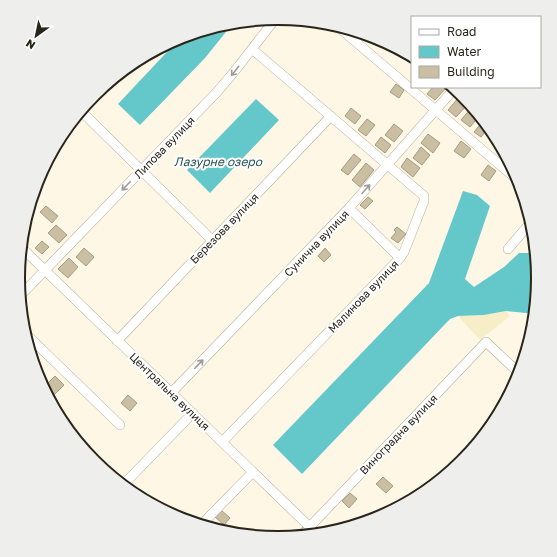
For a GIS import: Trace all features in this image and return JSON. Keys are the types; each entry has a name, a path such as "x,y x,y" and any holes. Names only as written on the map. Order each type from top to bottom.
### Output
{"street":[{"name":"Липова вулиця","path":"26,290 217,92 270,25"},
{"path":"348,35 509,173"},
{"name":"Малинова вулиця","path":"222,442 400,258 404,252 424,201 424,196 387,166 252,49"},
{"name":"Сунична вулиця","path":"172,392 349,208 451,93"},
{"path":"85,115 213,241"},
{"name":"Березова вулиця","path":"117,341 331,116"},
{"path":"349,208 400,258"},
{"path":"508,249 527,227"},
{"name":"Центральна вулиця","path":"27,253 117,341 172,392 312,530"},
{"path":"33,341 120,426"},
{"name":"Виноградна вулиця","path":"306,530 486,342 515,370"},
{"path":"126,482 193,413"},
{"path":"205,521 253,472"}],"sand":[{"path":"506,311 510,316 480,340 458,316 484,315"}],"water":[{"path":"227,30 205,58 140,125 118,104 169,49 197,38"},
{"name":"Лазурне озеро","path":"256,99 279,120 210,193 187,170"},
{"path":"463,191 477,195 490,206 465,279 474,287 504,267 519,253 531,254 532,278 530,313 506,311 484,315 458,316 450,319 302,474 273,445 429,283"}],"building":[{"path":"396,84 404,90 399,98 390,92"},
{"path":"432,88 446,88 435,100 427,94"},
{"path":"458,99 465,107 456,117 448,110"},
{"path":"351,108 361,116 355,124 345,116"},
{"path":"469,111 476,120 470,127 461,120"},
{"path":"367,119 375,125 366,136 358,130"},
{"path":"394,124 403,131 394,142 385,135"},
{"path":"480,124 485,132 481,137 474,132"},
{"path":"428,134 440,143 433,153 421,143"},
{"path":"381,137 391,145 385,153 375,145"},
{"path":"461,141 471,149 464,158 454,151"},
{"path":"421,147 430,155 422,165 413,158"},
{"path":"354,154 361,160 348,175 341,170"},
{"path":"407,158 420,168 413,177 401,167"},
{"path":"366,163 374,170 360,187 352,180"},
{"path":"488,165 496,171 489,181 481,175"},
{"path":"368,197 373,201 365,209 360,205"},
{"path":"46,206 58,216 52,223 40,212"},
{"path":"56,225 67,235 59,243 48,233"},
{"path":"397,227 406,234 398,243 391,238 396,232 394,230"},
{"path":"42,241 49,247 42,254 35,248"},
{"path":"84,248 94,257 86,266 76,257"},
{"path":"325,248 331,255 324,262 318,256"},
{"path":"69,258 78,267 68,278 58,269"},
{"path":"55,376 64,385 54,395 48,384"},
{"path":"128,395 137,403 130,411 121,403"},
{"path":"383,477 393,486 386,493 376,484"},
{"path":"350,493 357,499 349,508 342,501"},
{"path":"221,510 230,518 224,525 215,517"}]}
